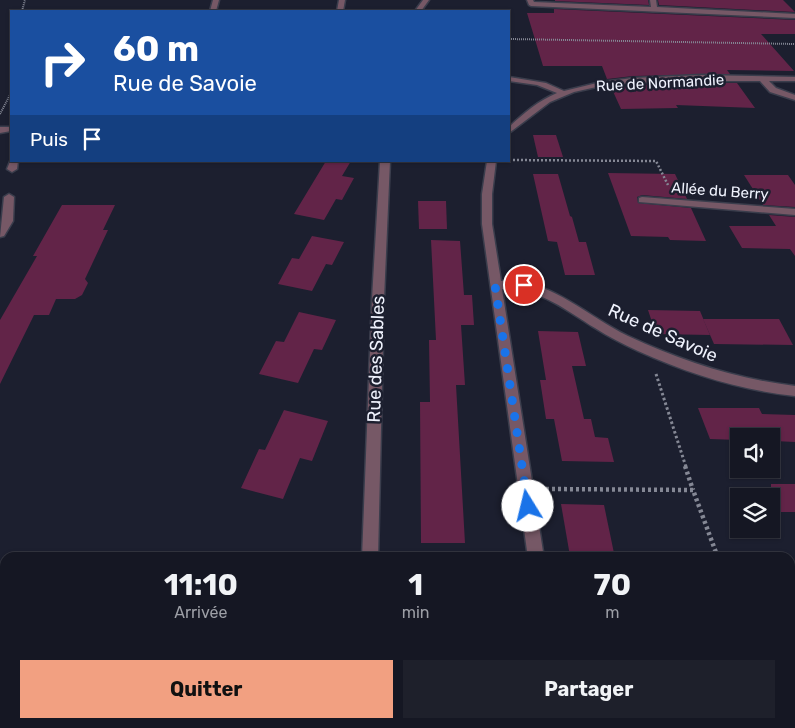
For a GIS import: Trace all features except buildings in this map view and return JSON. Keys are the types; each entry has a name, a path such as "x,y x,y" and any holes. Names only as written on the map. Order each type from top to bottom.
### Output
{"street":[{"path":"530,0 531,4 795,16"},
{"path":"653,0 654,9"},
{"path":"510,79 536,81 553,87 562,93"},
{"path":"763,79 773,90 795,98"},
{"name":"Rue de Normandie","path":"510,131 533,110 562,93 595,85 633,81 795,79"},
{"name":"Rue des Sables","path":"370,552 378,299 385,162"},
{"path":"492,162 486,194 487,224 535,552"},
{"path":"0,234 8,221 9,197"},
{"name":"Allée du Berry","path":"642,200 795,212"},
{"name":"Rue de Savoie","path":"495,285 524,285 557,298 620,337 726,379 778,390 795,391"}],"path":[{"path":"510,39 795,44"},
{"path":"0,115 10,95"},
{"path":"510,160 656,161 676,203"},
{"path":"649,350 693,490 716,552"},
{"path":"525,489 693,490"}],"route":[{"path":"524,285 495,285 528,506"}]}
